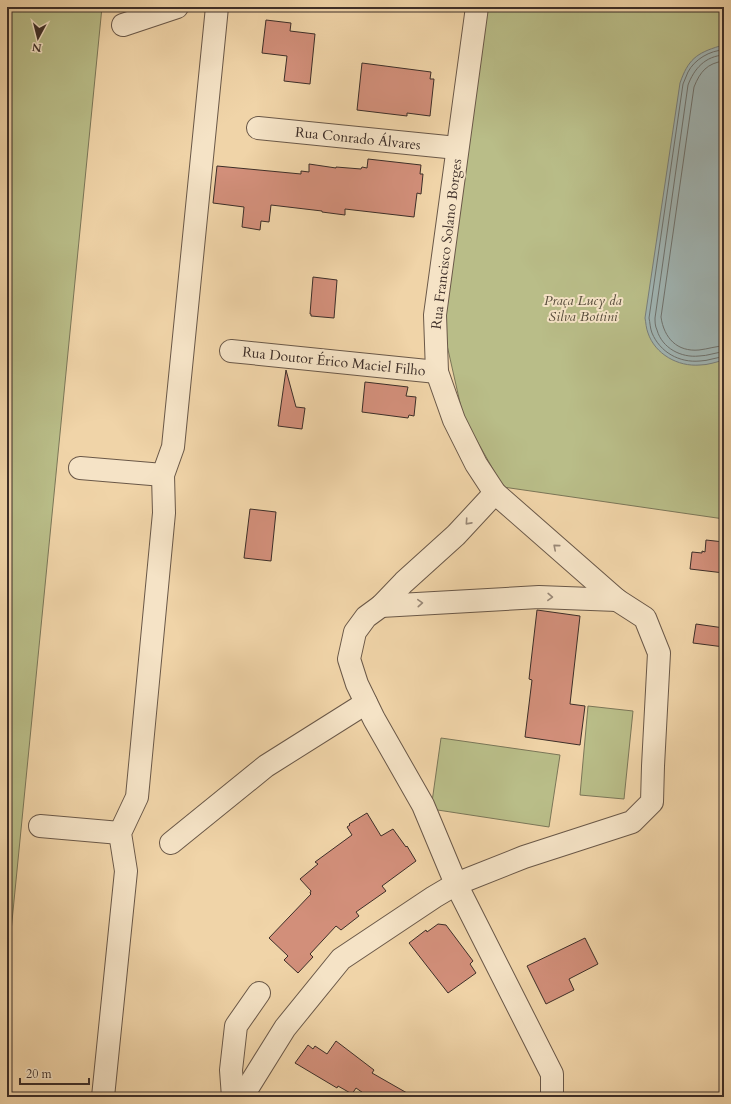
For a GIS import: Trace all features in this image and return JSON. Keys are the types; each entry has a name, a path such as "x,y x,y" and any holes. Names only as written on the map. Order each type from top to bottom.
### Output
{"street":[{"path":"123,25 177,7"},
{"path":"103,1097 126,871 120,833 137,797 164,513 163,475 173,447 217,7"},
{"name":"Rua Francisco Solano Borges","path":"242,1097 285,1028 341,959 456,884 524,857 632,822 652,802 659,653 645,618 617,600 495,493 476,464 457,427 437,372 435,316 476,7"},
{"name":"Rua Conrado Álvares","path":"258,128 457,148"},
{"name":"Rua Doutor Érico Maciel Filho","path":"231,351 437,372"},
{"path":"80,468 163,475"},
{"path":"495,493 456,535 404,582 381,606 366,617 355,632 350,658 357,684 374,719 423,805 456,884 552,1074 552,1097"},
{"path":"381,606 538,597 617,600"},
{"path":"172,844 266,766 366,702"},
{"path":"40,826 120,833"},
{"path":"233,1097 231,1070 236,1026 259,992"}],"green space":[{"path":"7,7 102,7 7,972"},
{"name":"Praça Lucy da Silva Bottini","path":"481,7 724,7 724,519 503,487 463,416 440,314"},
{"path":"588,706 633,711 624,799 580,795"},
{"path":"441,738 560,755 549,827 431,809"}],"water":[{"path":"720,46 724,46 724,360 692,365 684,364 668,358 656,347 648,333 645,318 680,83 686,68 694,58"}],"building":[{"path":"266,20 291,23 290,31 315,34 310,84 284,81 287,56 262,53"},
{"path":"362,63 431,72 430,79 434,79 430,116 407,113 407,116 357,110"},
{"path":"368,159 421,165 420,174 423,174 421,194 417,193 414,217 345,209 345,215 271,205 269,222 261,221 260,230 242,227 244,207 213,203 217,166 301,174 301,171 309,172 309,164 336,168 367,168"},
{"path":"313,277 337,280 334,318 311,316"},
{"path":"286,370 296,407 305,408 302,429 278,426"},
{"path":"365,382 408,387 406,396 416,397 414,416 409,415 408,418 362,412"},
{"path":"250,509 276,512 271,561 244,558"},
{"path":"706,540 724,542 724,573 690,569 692,552 705,552"},
{"path":"537,610 580,616 570,704 585,706 580,745 525,737 532,680 529,679"},
{"path":"696,624 724,628 724,647 693,643"},
{"path":"367,813 381,836 393,829 406,847 407,846 416,861 382,886 386,891 356,912 359,916 341,930 336,926 310,954 313,957 298,973 284,960 288,956 269,938 311,894 311,891 300,879 318,864 315,862 352,835 347,827 350,825 349,824"},
{"path":"438,924 446,925 473,961 470,964 476,973 448,993 409,943 426,930 427,932"},
{"path":"585,938 598,964 569,979 574,990 546,1004 527,966"},
{"path":"336,1041 374,1070 372,1073 414,1097 369,1097 356,1088 352,1094 338,1086 337,1088 295,1063 308,1045 313,1049 315,1046 327,1054"}]}
